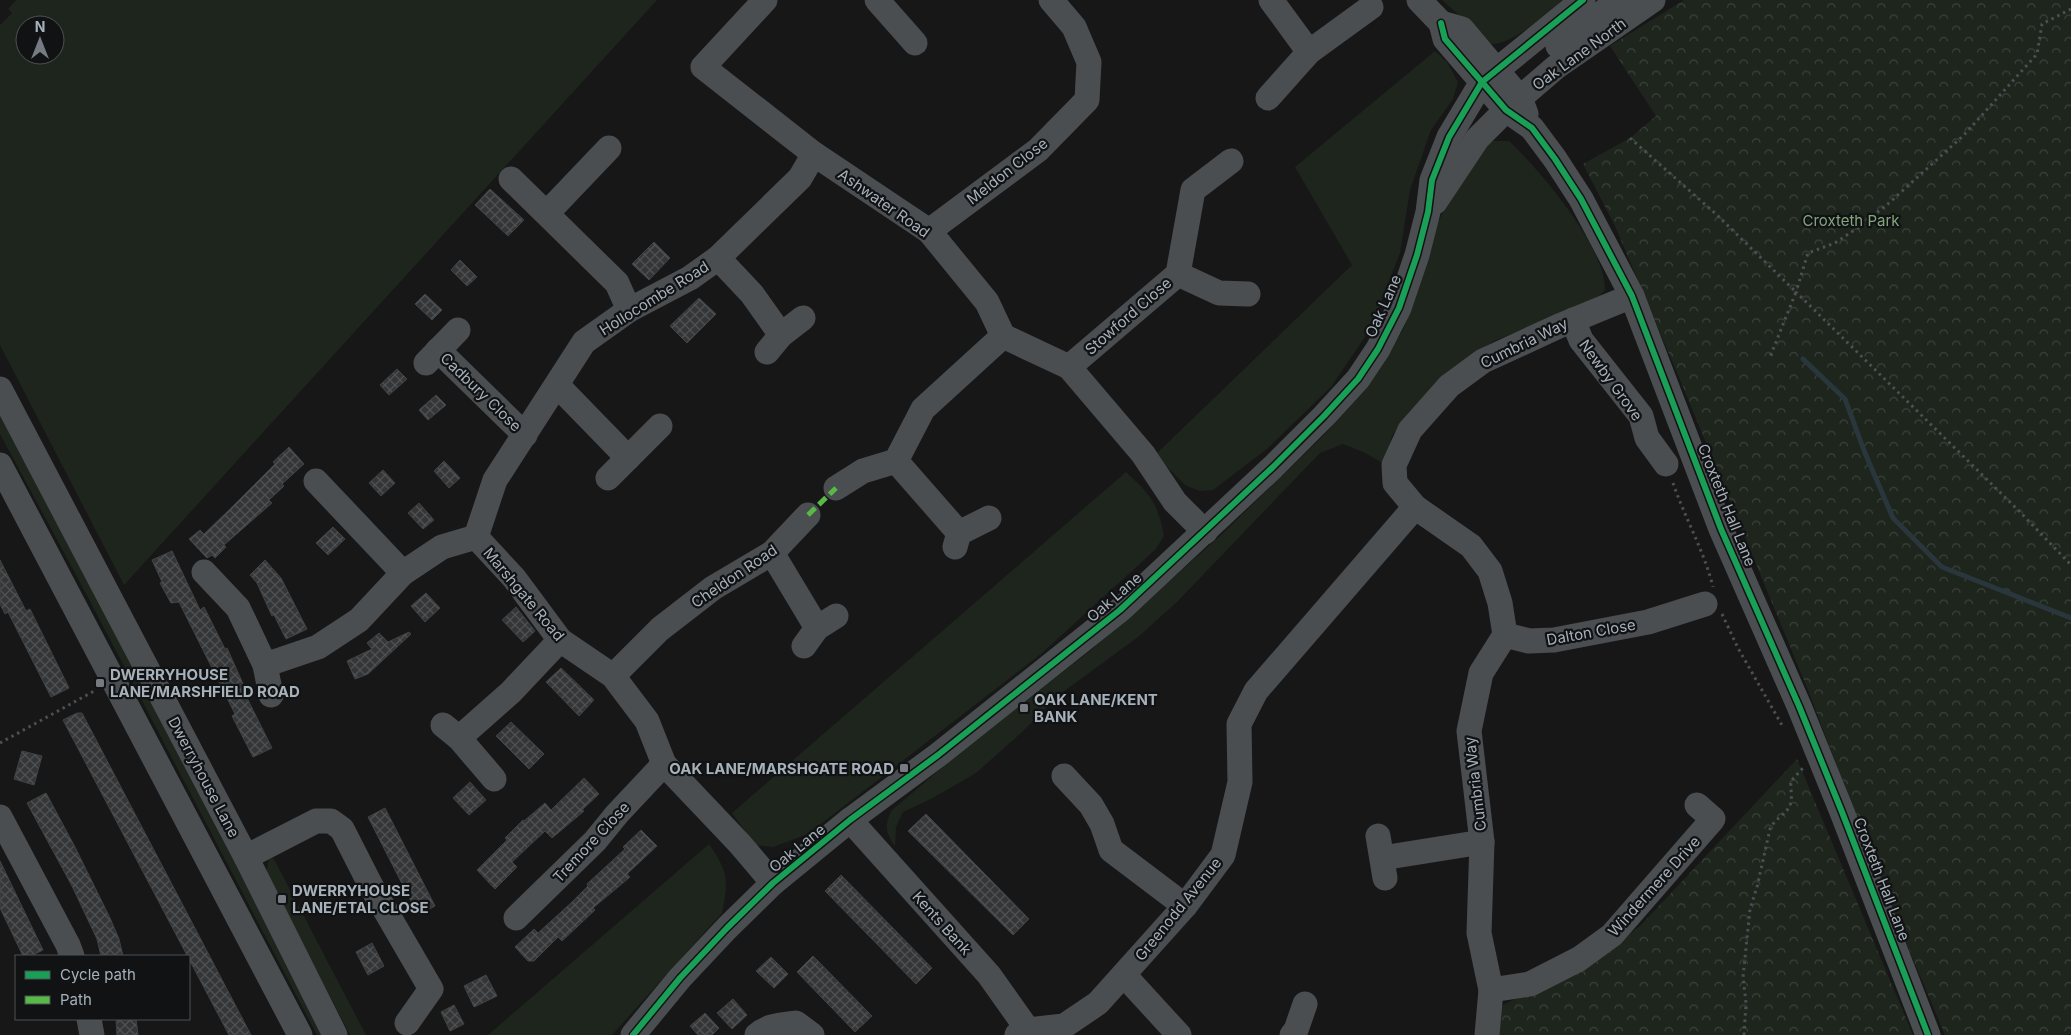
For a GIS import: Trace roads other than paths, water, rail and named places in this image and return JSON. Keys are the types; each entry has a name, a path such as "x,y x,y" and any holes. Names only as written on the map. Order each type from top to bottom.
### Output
{"street":[{"name":"Ashwater Road","path":"765,0 703,67 814,154 929,231 987,302 1003,336"},
{"path":"877,0 916,43"},
{"name":"Meldon Close","path":"929,231 1038,150 1087,100 1089,62 1074,27 1051,0"},
{"path":"1271,0 1309,52"},
{"name":"Croxteth Hall Lane","path":"1419,0 1441,23 1445,39 1502,88 1556,159 1581,199 1632,296 1721,529 1806,724 1928,1035"},
{"path":"1502,88 1583,0"},
{"path":"1502,88 1619,0"},
{"name":"Oak Lane North","path":"1502,88 1556,67 1653,0"},
{"path":"1268,98 1309,52 1371,8"},
{"name":"Oak Lane","path":"1428,212 1478,139 1502,88"},
{"name":"Oak Lane","path":"633,1035 680,978 773,883 850,820 938,755 1120,610 1205,532 1305,435 1358,379 1378,349 1399,308 1417,255 1428,212 1432,180 1449,137 1502,88"},
{"path":"547,213 609,148"},
{"name":"Hollocombe Road","path":"476,537 496,480 584,342 629,310 690,278 718,258 800,178 814,154"},
{"name":"Stowford Close","path":"1069,367 1178,274 1192,190 1231,161"},
{"path":"511,179 617,284 629,310"},
{"path":"718,258 752,294 774,344 803,318"},
{"path":"1178,274 1219,293 1248,294"},
{"name":"Cumbria Way","path":"1487,1035 1491,990 1479,933 1482,842 1469,731 1481,674 1505,634 1500,603 1490,571 1471,546 1415,506 1396,483 1394,465 1410,430 1449,386 1483,361 1573,320 1632,296"},
{"name":"Newby Grove","path":"1573,320 1581,340 1641,416 1647,438 1666,464"},
{"name":"Cadbury Close","path":"458,330 432,356 525,435"},
{"path":"836,488 863,471 896,461 923,409 1003,336 1069,367 1143,454 1175,502 1205,532"},
{"path":"557,385 628,458"},
{"name":"Dwerryhouse Lane","path":"0,389 246,857 335,1035"},
{"path":"608,478 660,426"},
{"path":"896,461 957,540 989,518"},
{"path":"0,465 300,1035"},
{"path":"316,481 403,573"},
{"name":"Greenodd Avenue","path":"1022,1033 1064,1026 1098,1003 1184,906 1223,855 1240,782 1239,724 1256,691 1415,506"},
{"name":"Cheldon Road","path":"613,676 660,628 713,588 772,553 808,515"},
{"name":"Marshgate Road","path":"265,665 318,647 359,620 403,573 442,548 476,537 514,578 560,640 613,676 647,721 664,764 740,844 773,883"},
{"path":"772,553 819,630"},
{"path":"204,572 238,608 265,665 270,695"},
{"name":"Dalton Close","path":"1505,634 1529,641 1651,633 1710,602"},
{"path":"494,779 451,732 511,692 560,640"},
{"name":"Tremore Close","path":"516,918 595,841 617,814 664,764"},
{"path":"1064,776 1091,805 1102,824 1111,850 1184,906"},
{"name":"Windermere Drive","path":"1491,990 1530,984 1579,959 1612,936 1713,819 1697,805"},
{"path":"0,817 72,955"},
{"name":"Kents Bank","path":"850,820 990,975 1022,1033"},
{"path":"246,857 316,822 331,821 342,829 370,884 431,989 407,1023"},
{"path":"1382,857 1482,842"},
{"path":"1124,975 1179,1035"},
{"path":"1292,1035 1296,1030 1305,1004"},
{"path":"89,1020 92,1035"},
{"path":"757,1035 762,1030 776,1026 804,1029"}],"waterway":[{"path":"1803,359 1845,399 1865,453 1893,518 1942,567 2071,618"}],"place":[{"name":"DWERRYHOUSE LANE/MARSHFIELD ROAD","path":"100,683"},
{"name":"OAK LANE/KENT BANK","path":"1024,708"},
{"name":"OAK LANE/MARSHGATE ROAD","path":"904,768"},
{"name":"DWERRYHOUSE LANE/ETAL CLOSE","path":"282,899"}],"park label":[{"name":"Croxteth Park","path":"1851,220"}]}
